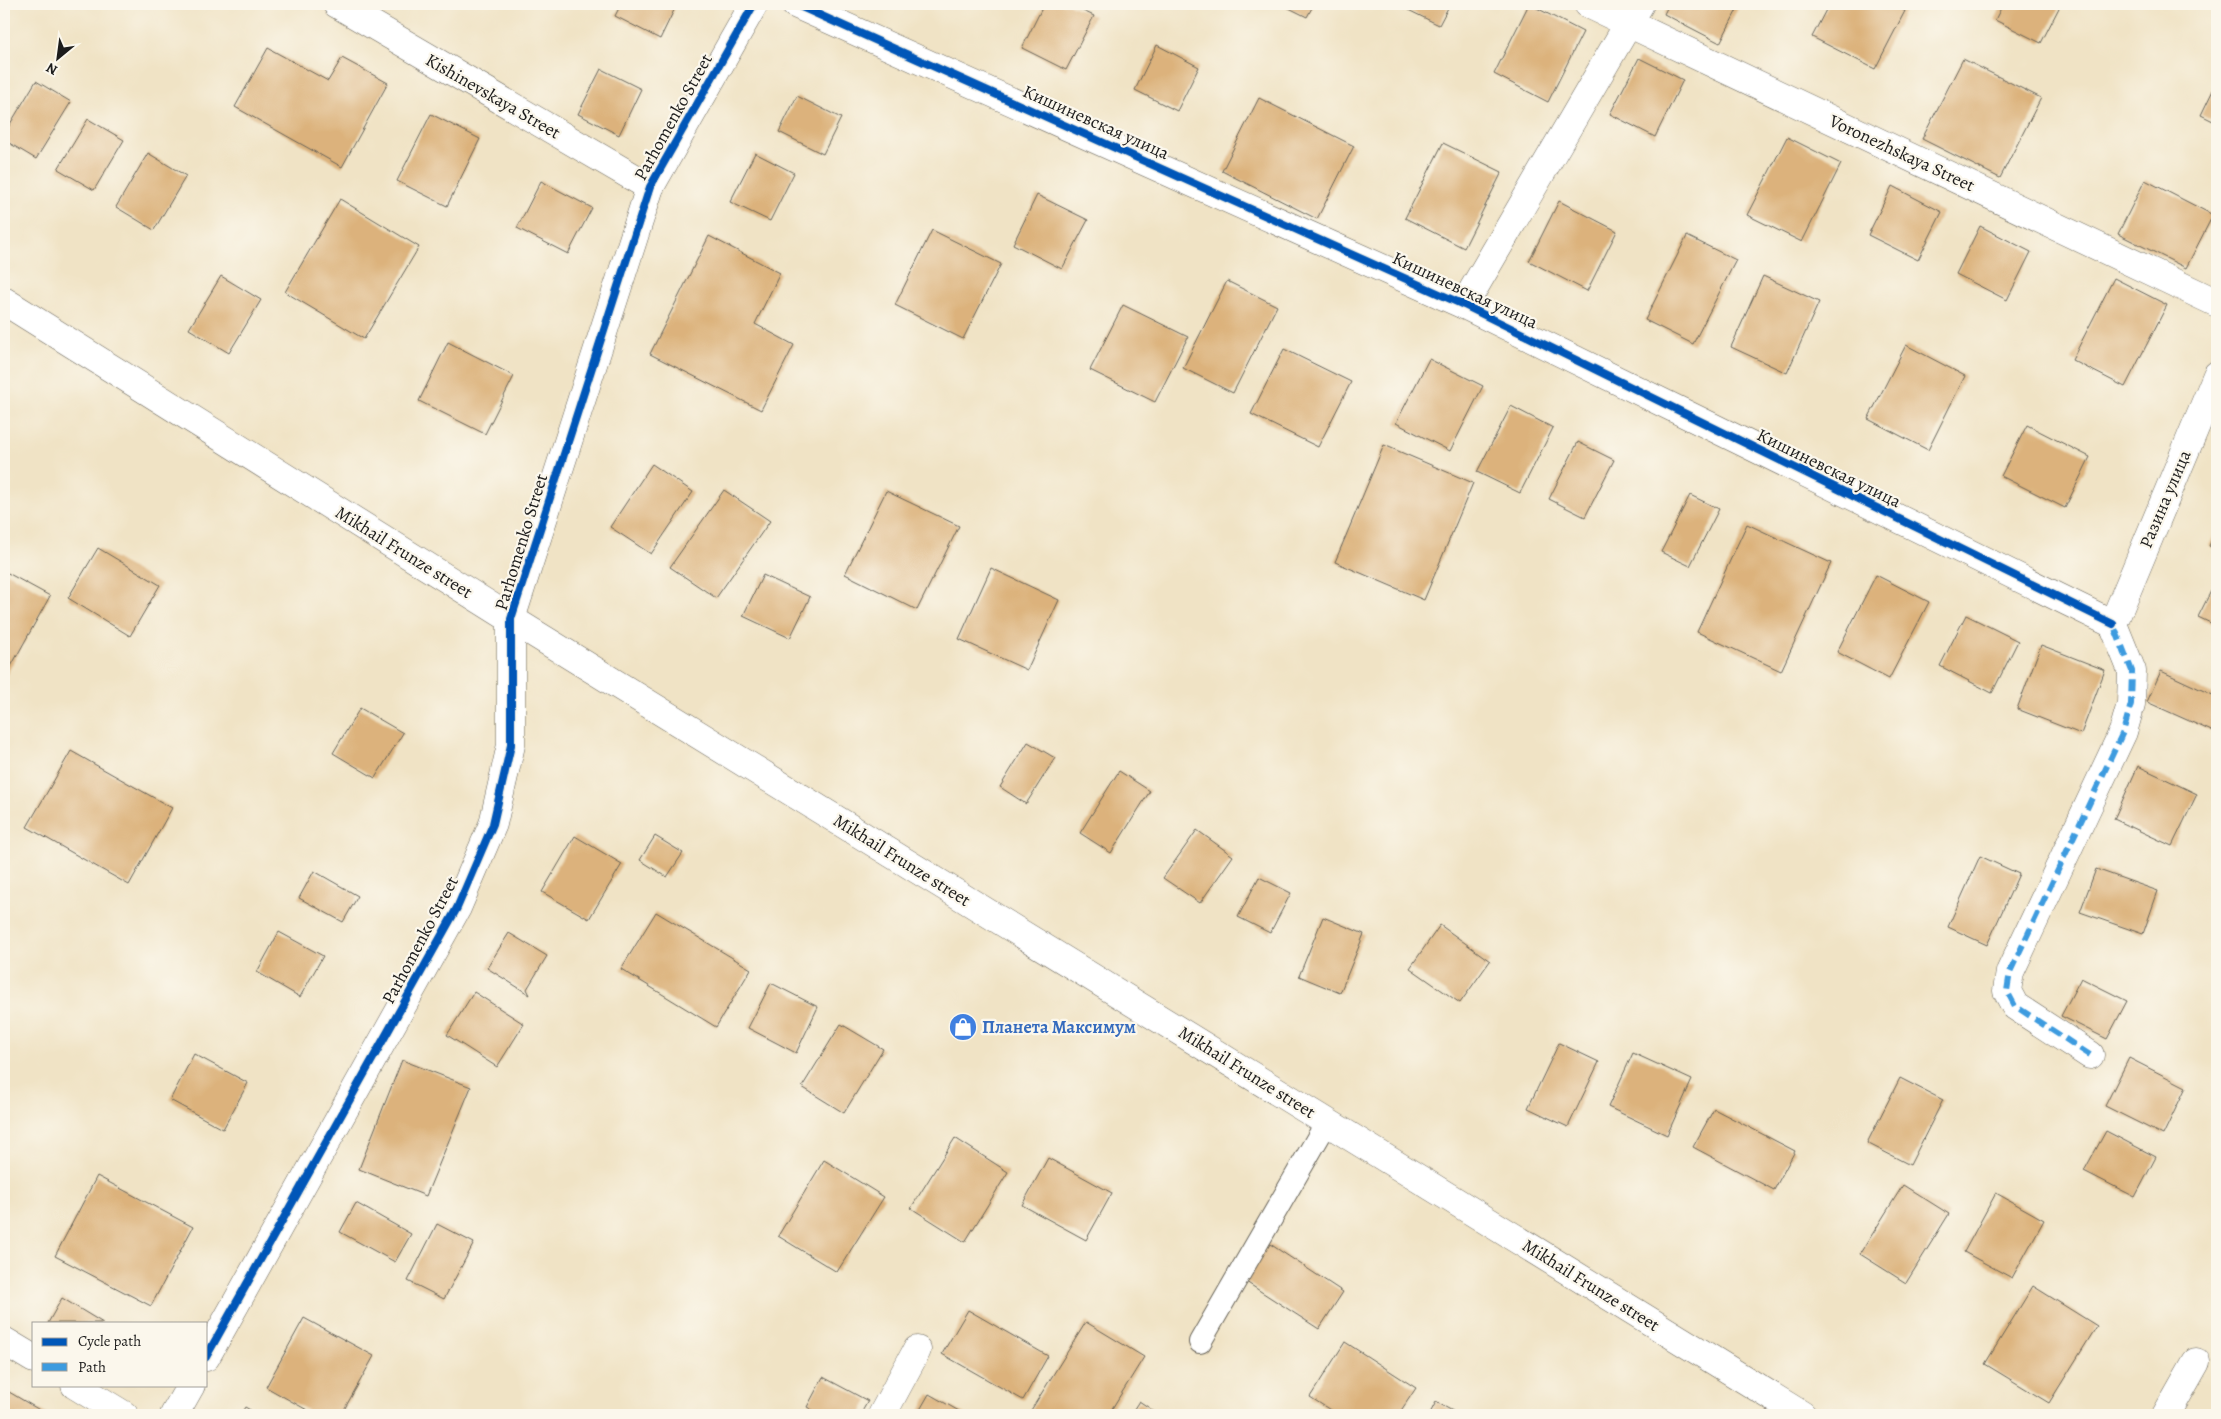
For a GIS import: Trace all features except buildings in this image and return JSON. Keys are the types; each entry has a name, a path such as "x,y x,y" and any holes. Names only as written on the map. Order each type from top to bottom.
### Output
{"street":[{"name":"Kishinevskaya Street","path":"337,4 650,187"},
{"name":"Parhomenko Street","path":"208,1353 457,908 494,824 511,745 511,618 650,187 754,4"},
{"name":"Кишиневская улица","path":"795,4 1464,305 2113,624"},
{"name":"Voronezhskaya Street","path":"1588,4 1635,14 2217,303"},
{"path":"1464,305 1635,14"},
{"name":"Mikhail Frunze street","path":"4,301 511,618 1802,1415"},
{"name":"Разина улица","path":"2113,624 2217,375"},
{"path":"2090,1054 2015,1006 2007,991 2010,972 2123,732 2131,704 2132,671 2113,624"},
{"path":"4,1341 32,1359"},
{"path":"882,1415 917,1350"},
{"path":"2166,1415 2196,1362"},
{"path":"77,1386 124,1415"},
{"path":"174,1415 190,1386"}],"lane":[{"path":"1200,1342 1327,1122"}],"marked path":[{"path":"2090,1055 2015,1006 2007,991 2010,972 2123,732 2131,704 2132,671 2113,624"}],"cycle path":[{"path":"208,1353 457,908 493,824 511,745 511,619 650,187 754,4"},
{"path":"795,4 1464,305 2113,624"}],"place":[{"name":"Планета Максимум","path":"963,1027"}]}
